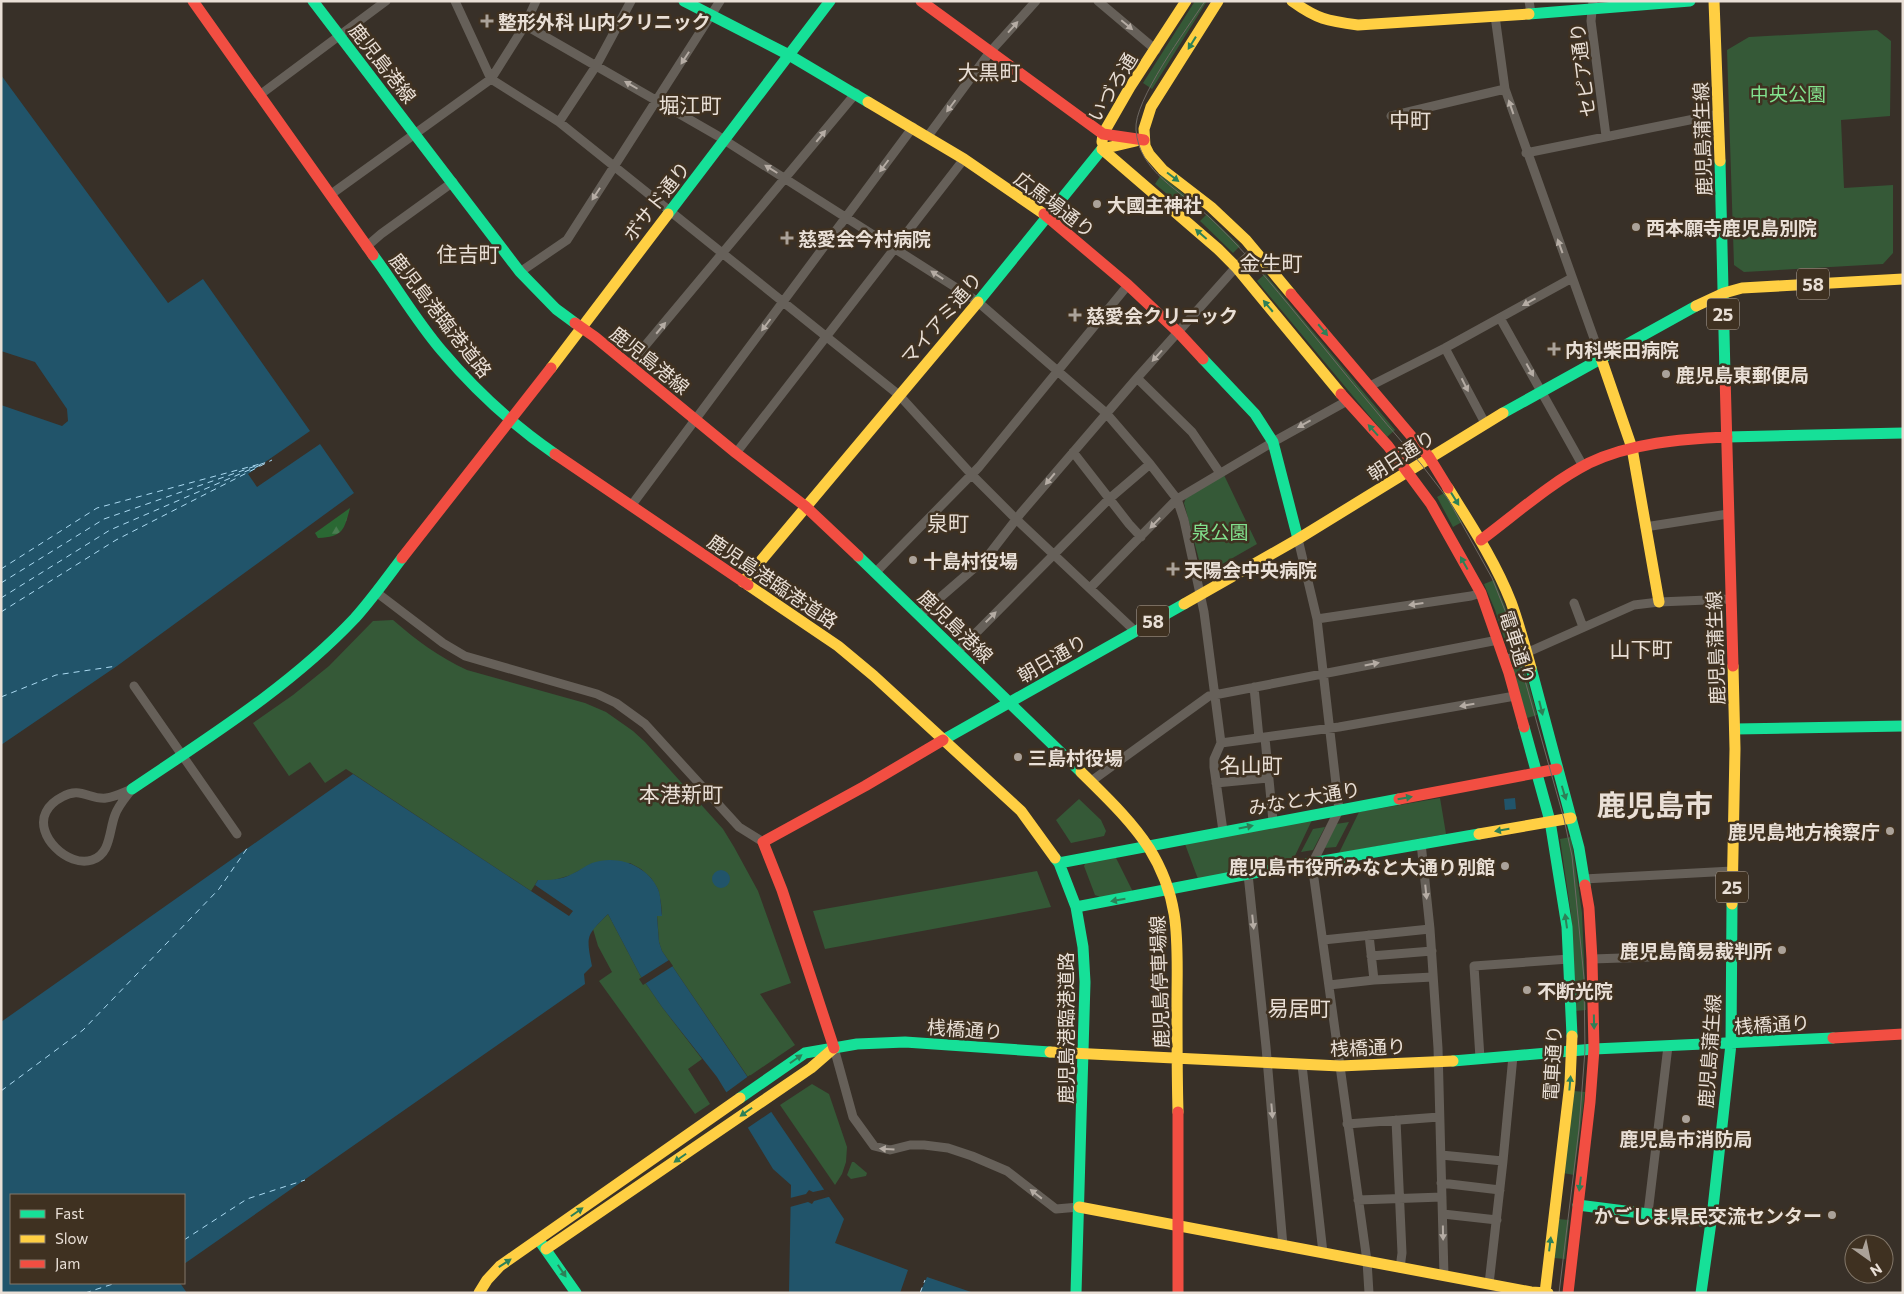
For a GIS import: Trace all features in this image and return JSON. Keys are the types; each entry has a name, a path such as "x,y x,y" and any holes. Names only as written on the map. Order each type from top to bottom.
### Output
{"main road":[{"name":"鹿児島港臨港道路","path":"193,1 261,94 366,247 457,370 526,434 838,646 874,676 1021,812 1059,863 1076,907 1082,938 1085,982 1076,1293"},
{"name":"鹿児島港線","path":"314,1 520,272 545,300 805,506 1009,703"},
{"name":"広馬場通り","path":"684,1 789,55 856,93 964,159 1049,217 1128,285 1178,332 1255,414 1273,442 1298,538"},
{"name":"ボサド通り","path":"132,789 304,667 343,630 376,592 510,421 830,1"},
{"path":"921,1 1103,134 1144,140 1147,114 1218,1"},
{"name":"いづろ通","path":"1144,140 1102,149 1103,134 1186,1"},
{"path":"1292,1 1312,15 1333,22 1358,25 1495,16 1592,6 1690,1"},
{"name":"鹿児島蒲生線","path":"1701,1293 1711,1222 1730,1044 1735,729 1719,114 1714,1"},
{"name":"電車通り","path":"1144,140 1156,163 1228,222 1255,250 1429,457 1481,540 1511,602 1571,818 1589,908 1594,1048 1590,1102 1568,1293"},
{"name":"電車通り","path":"1102,149 1218,249 1236,267 1408,472 1432,504 1481,593 1515,696 1550,821 1567,927 1572,1051 1567,1114 1546,1293"},
{"name":"マイアミ通り","path":"743,582 1049,217 1102,149"},
{"name":"朝日通り","path":"763,842 865,786 1201,594 1408,472 1485,423 1693,307 1724,293 1742,288 1903,279"},
{"path":"1601,358 1632,448 1659,602"},
{"path":"1481,540 1537,497 1583,466 1605,456 1632,448 1651,444 1726,437 1903,433"},
{"name":"鹿児島停車場線","path":"1009,703 1124,814 1147,845 1174,904 1177,926 1178,1293"},
{"path":"1735,729 1903,726"},
{"name":"みなと大通り","path":"1059,863 1273,821 1557,769"},
{"path":"1076,907 1248,874 1571,818"},
{"path":"546,1249 811,1068 834,1048 782,890 763,842"},
{"name":"桟橋通り","path":"479,1293 489,1276 499,1267 525,1251 537,1240 805,1053 864,1043 905,1042 1083,1054 1340,1066 1438,1062 1594,1048 1730,1044 1903,1034"},
{"path":"1578,1205 1711,1222"},
{"path":"1079,1208 1531,1292 1546,1293"},
{"path":"537,1240 546,1249 576,1293"}],"street":[{"path":"261,94 386,1"},
{"path":"454,1 491,79 559,122 899,395 1016,519 1135,631"},
{"path":"330,195 491,79 525,25 536,1"},
{"path":"559,122 596,66 631,1"},
{"path":"520,272 567,240 720,1"},
{"path":"928,136 990,52 1036,1"},
{"path":"1098,1 1156,50"},
{"path":"1529,1 1531,13"},
{"name":"セピア通り","path":"1592,6 1591,21 1606,136"},
{"path":"1495,16 1504,89 1601,358"},
{"path":"525,25 725,140 978,302 1106,413 1177,499 1184,520 1201,594 1221,743 1214,759 1223,832"},
{"path":"1391,116 1504,89"},
{"path":"629,365 856,93"},
{"path":"1526,153 1719,114"},
{"path":"631,506 913,127"},
{"path":"736,453 964,159"},
{"path":"366,247 453,182"},
{"path":"920,615 987,557 1016,519 1106,413 1236,267 1255,250"},
{"path":"1370,386 1445,348 1572,278"},
{"path":"875,573 972,474 1128,285"},
{"path":"1500,318 1583,466"},
{"path":"1445,348 1485,423"},
{"path":"1137,378 1192,432 1220,473"},
{"path":"1090,588 1177,499 1347,401"},
{"path":"1073,452 1141,537"},
{"path":"957,652 1109,499 1150,464"},
{"path":"1645,528 1728,514"},
{"path":"1298,538 1317,619 1339,810 1312,864 1367,1261 1369,1293"},
{"path":"376,592 436,638 465,656 597,694 616,703 645,724 739,827 763,842"},
{"path":"1317,619 1481,593"},
{"path":"1504,660 1526,653 1634,605 1659,602 1731,600"},
{"path":"1574,603 1583,627"},
{"path":"1090,782 1209,696 1498,640"},
{"path":"134,686 237,834"},
{"path":"1254,687 1273,821"},
{"path":"1221,743 1330,729 1515,696"},
{"path":"1216,783 1268,778"},
{"path":"132,789 115,813 108,844 102,853 93,860 73,860 64,856 47,836 44,825 45,813 61,797 78,792 106,798 132,789"},
{"path":"1421,843 1432,951 1438,1062 1444,1276"},
{"path":"1584,878 1732,871"},
{"path":"1248,874 1283,1246"},
{"path":"1323,940 1430,929"},
{"path":"1369,935 1374,980"},
{"path":"1371,956 1432,951"},
{"path":"1592,959 1652,956"},
{"path":"1480,1058 1474,966 1569,959"},
{"path":"1329,986 1374,980 1433,977"},
{"path":"1648,1213 1668,1046"},
{"path":"834,1048 853,1117 874,1146 890,1150 910,1145 948,1148 1007,1171 1056,1209 1079,1208"},
{"path":"1489,1284 1503,1161 1512,1056"},
{"path":"1302,1065 1323,1253"},
{"path":"1347,1124 1439,1117"},
{"path":"1396,1120 1402,1253 1400,1268"},
{"path":"1441,1156 1503,1161"},
{"path":"1441,1183 1500,1190"},
{"path":"1358,1200 1442,1197"},
{"path":"1442,1214 1497,1220"}],"green space":[{"path":"1195,1 1207,1 1152,89 1143,83"},
{"name":"中央公園","path":"1877,30 1891,41 1890,116 1841,120 1844,188 1893,185 1893,253 1883,264 1744,272 1734,265 1727,50 1749,37"},
{"path":"1161,175 1198,206 1191,214 1155,184"},
{"path":"1207,214 1240,246 1233,253 1200,221"},
{"path":"1265,274 1395,430 1387,437 1257,281"},
{"name":"泉公園","path":"1224,475 1257,544 1203,575 1184,503 1186,498"},
{"path":"1446,492 1462,522 1453,527 1437,497"},
{"path":"350,508 344,527 338,534 318,538 315,533"},
{"path":"1494,580 1514,635 1504,638 1484,584"},
{"path":"393,620 428,648 467,670 585,703 606,712 645,742 723,829 758,891 791,983 760,994 795,1045 748,1077 662,951 659,942 657,915 662,915 658,889 651,878 641,869 630,863 593,863 571,875 554,880 538,880 531,891 346,769 325,783 310,762 289,776 253,723 293,695 329,666 373,621"},
{"path":"1523,664 1537,715 1527,718 1512,667"},
{"path":"1440,798 1446,834 1339,853 1359,812"},
{"path":"1079,799 1101,820 1106,831 1104,836 1071,843 1056,820"},
{"path":"1312,820 1292,862 1198,879 1185,844"},
{"path":"1349,822 1336,847 1324,848 1336,824"},
{"path":"1325,827 1313,850 1301,852 1313,829"},
{"path":"1571,837 1582,913 1586,1010 1575,1011 1571,914 1560,839"},
{"path":"1115,856 1133,892 1100,897 1095,895 1084,866 1086,862"},
{"path":"1037,871 1051,907 825,949 813,911"},
{"path":"608,914 640,975 702,1059 688,1069 710,1104 695,1114 599,981 612,972 598,946 593,929"},
{"path":"812,1084 829,1094 847,1147 846,1162 842,1174 835,1185 780,1105"},
{"path":"1574,1091 1585,1092 1574,1175 1563,1173"},
{"path":"852,1162 867,1173 866,1176 851,1179 847,1175"},
{"path":"1558,1219 1569,1220 1565,1259 1554,1258"}],"water":[{"path":"1,75 168,303 203,279 310,431 248,474 257,487 320,444 354,493 117,666 1,745 1,405 62,426 68,421 67,409 35,362 1,351"},
{"path":"353,774 569,916 573,911 535,885 538,880 564,877 592,863 611,860 630,864 647,874 660,895 662,916 657,916 659,942 662,951 844,1219 835,1243 908,1270 900,1293 789,1293 791,1185 773,1169 717,1077 662,1007 640,975 608,914 595,927 590,937 589,948 592,966 584,974 585,984 185,1263 185,1194 10,1194 10,1284 181,1284 187,1293 1,1293 1,1022"},
{"path":"1515,798 1516,809 1505,810 1504,799"},
{"path":"721,870 727,873 730,879 727,885 721,888 715,885 712,879 715,873"},
{"path":"927,1277 974,1293 920,1293"}],"pier":[{"path":"669,960 673,966 643,985 639,979"},
{"path":"750,1075 774,1110 746,1129 724,1094"},
{"path":"827,1189 832,1196 814,1201 812,1204 808,1202 790,1207 790,1198 806,1194 809,1190 813,1192"}],"ferry route":[{"path":"1,612 116,540 272,460"},
{"path":"1,583 104,519 267,462"},
{"path":"1,569 97,508 260,464"},
{"path":"1,598 110,530 263,464"},
{"path":"1,697 56,675 117,666"},
{"path":"1,1091 83,1030 219,889 248,847"},
{"path":"185,1239 247,1199 305,1180"},
{"path":"920,1293 925,1280"},
{"path":"85,1293 113,1284"}],"tram line":[{"path":"1205,1 1174,46 1143,102 1137,117 1136,130 1139,145 1145,158 1163,180 1209,217 1259,270 1448,499 1492,578 1506,613 1564,819 1572,856 1584,978 1585,1050 1579,1129 1559,1293"}],"traffic: fast":[{"path":"313,1 520,272 556,309 575,323"},
{"path":"684,1 789,55 868,102"},
{"path":"668,214 830,1"},
{"path":"1529,14 1690,1"},
{"path":"978,302 1102,149"},
{"path":"1720,161 1725,375"},
{"path":"373,255 442,351 481,393 509,419 555,454"},
{"path":"1503,413 1696,306"},
{"path":"1203,359 1255,414 1273,442 1298,539"},
{"path":"1727,437 1903,433"},
{"path":"858,556 1081,772"},
{"path":"132,789 220,730 304,666 355,618 402,558"},
{"path":"943,740 1184,604"},
{"path":"1531,668 1579,848 1585,885"},
{"path":"1735,729 1903,726"},
{"path":"1524,727 1550,821 1567,927 1572,1036"},
{"path":"1059,863 1399,799"},
{"path":"1076,907 1248,874 1479,834"},
{"path":"1055,858 1059,863 1076,907 1083,947 1085,982 1076,1293"},
{"path":"1701,1293 1713,1208 1731,1044 1732,904"},
{"path":"1453,1061 1594,1049 1833,1038"},
{"path":"740,1098 805,1053 857,1044 905,1042 1050,1052"},
{"path":"1578,1205 1711,1222"},
{"path":"541,1243 576,1293"}],"traffic: slow":[{"path":"1102,142 1103,134 1130,87 1186,1"},
{"path":"1218,1 1151,107 1144,129 1145,146 1149,154 1163,170 1211,207 1246,240 1291,294"},
{"path":"1292,1 1308,12 1323,18 1358,25 1529,14"},
{"path":"1714,1 1720,161"},
{"path":"868,102 964,159 1044,214"},
{"path":"1102,149 1136,141"},
{"path":"1102,149 1218,249 1236,267 1341,394"},
{"path":"551,368 668,214"},
{"path":"1696,306 1724,293 1742,288 1903,279"},
{"path":"743,582 978,302"},
{"path":"1601,358 1632,448 1659,602"},
{"path":"1184,604 1298,539 1503,413"},
{"path":"1448,488 1482,544 1505,587 1517,618 1531,668"},
{"path":"748,585 838,646 874,676 1021,811 1055,858"},
{"path":"1732,904 1735,749 1733,666"},
{"path":"1081,772 1117,808 1142,837 1160,867 1167,886 1172,905 1177,942 1178,1112"},
{"path":"1479,834 1571,818"},
{"path":"1545,1293 1570,1083 1572,1036"},
{"path":"546,1249 811,1068 834,1048"},
{"path":"1050,1052 1340,1066 1453,1061"},
{"path":"479,1293 487,1280 500,1266 740,1098"},
{"path":"1079,1207 1531,1292 1548,1293"}],"traffic: jam":[{"path":"193,1 373,255"},
{"path":"921,1 1103,134 1144,140"},
{"path":"1044,214 1128,285 1178,332 1203,359"},
{"path":"1291,294 1429,457 1448,488"},
{"path":"575,323 805,506 858,556"},
{"path":"402,558 551,368"},
{"path":"1725,375 1733,666"},
{"path":"1341,394 1388,446 1431,504 1481,593 1509,673 1524,727"},
{"path":"1481,540 1561,480 1589,463 1605,456 1656,443 1727,437"},
{"path":"555,454 748,585"},
{"path":"834,1048 782,890 763,842 865,786 943,740"},
{"path":"1399,799 1557,769"},
{"path":"1568,1293 1590,1102 1594,1049 1592,959 1589,908 1585,885"},
{"path":"1833,1038 1903,1034"},
{"path":"1178,1112 1178,1293"}],"place":[{"name":"整形外科 山内クリニック","path":"487,21"},
{"name":"大國主神社","path":"1097,204"},
{"name":"西本願寺鹿児島別院","path":"1636,227"},
{"name":"慈愛会今村病院","path":"787,238"},
{"name":"慈愛会クリニック","path":"1075,315"},
{"name":"内科柴田病院","path":"1554,349"},
{"name":"鹿児島東郵便局","path":"1666,374"},
{"name":"十島村役場","path":"913,560"},
{"name":"天陽会中央病院","path":"1173,569"},
{"name":"三島村役場","path":"1018,757"},
{"name":"鹿児島地方検察庁","path":"1890,831"},
{"name":"鹿児島市役所みなと大通り別館","path":"1505,866"},
{"name":"鹿児島簡易裁判所","path":"1782,950"},
{"name":"不断光院","path":"1527,990"},
{"name":"鹿児島市消防局","path":"1686,1119"},
{"name":"かごしま県民交流センター","path":"1832,1215"}],"district":[{"name":"大黒町","path":"989,71"},
{"name":"堀江町","path":"690,104"},
{"name":"中町","path":"1410,119"},
{"name":"住吉町","path":"468,253"},
{"name":"金生町","path":"1271,262"},
{"name":"泉町","path":"948,522"},
{"name":"山下町","path":"1641,648"},
{"name":"名山町","path":"1251,764"},
{"name":"本港新町","path":"681,793"},
{"name":"鹿児島市","path":"1655,804"},
{"name":"易居町","path":"1299,1007"}]}
